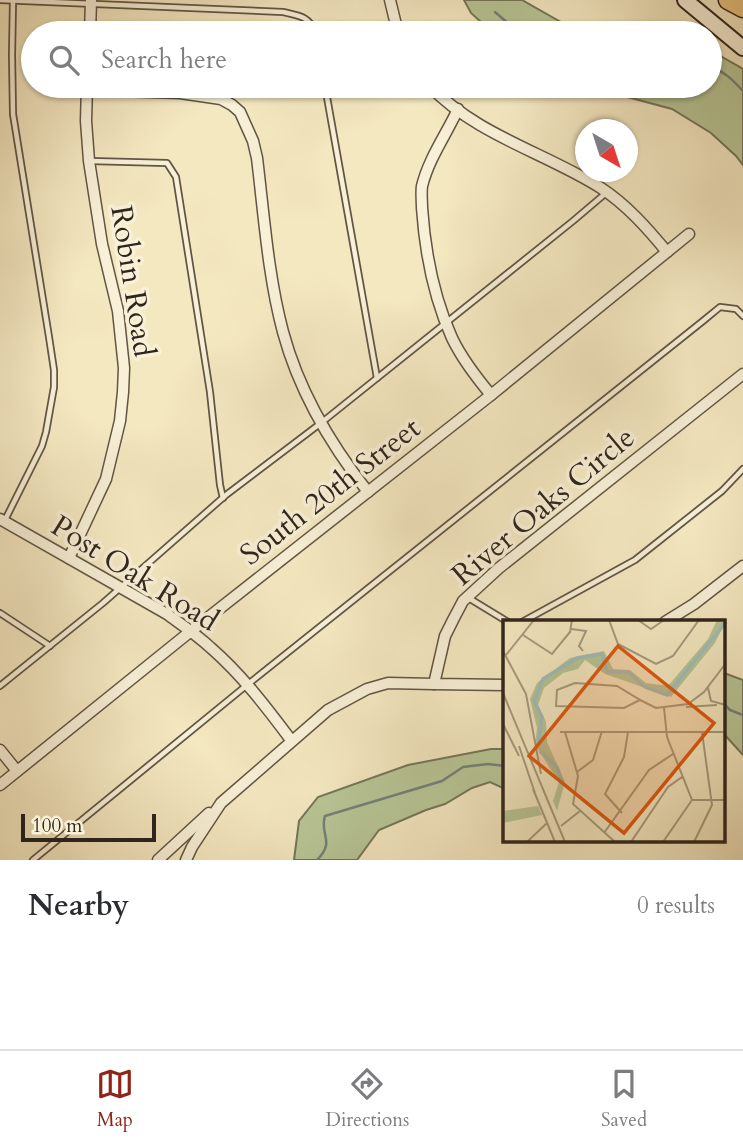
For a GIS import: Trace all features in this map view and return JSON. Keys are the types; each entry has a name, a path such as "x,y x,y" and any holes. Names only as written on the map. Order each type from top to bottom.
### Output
{"highway":[{"path":"728,0 743,8"}],"main road":[{"path":"685,0 710,21"},
{"path":"722,31 743,48"}],"street":[{"path":"390,0 395,21"},
{"path":"90,21 91,2"},
{"name":"Robin Road","path":"69,558 106,479 120,421 124,368 118,311 89,161 87,98"},
{"path":"214,98 221,99 240,112 253,141 283,332 298,375 321,423 368,492"},
{"path":"444,98 481,126 557,163 607,193 647,228 667,252"},
{"path":"458,109 439,143 421,189 423,227 434,284 452,338 466,363 491,396"},
{"name":"South 20th Street","path":"0,785 491,396 689,234"},
{"name":"River Oaks Circle","path":"434,684 445,636 467,597 499,568 743,374"},
{"name":"Post Oak Road","path":"2,521 167,614 191,631 212,648 247,685 291,740"},
{"path":"668,620 694,604 743,566"},
{"path":"158,860 291,740 328,710 367,689 388,682 503,685"},
{"path":"0,750 17,771"},
{"path":"186,860 220,803"}],"lane":[{"path":"0,0 283,12 303,16 309,21"},
{"path":"2,521 42,446 54,387 54,370 13,114 13,1"},
{"path":"328,98 377,378"},
{"path":"89,161 167,163 176,177 211,392 223,498"},
{"path":"0,686 120,588 223,498 321,423 607,193"},
{"path":"33,860 247,685 720,307 736,309 743,316"},
{"path":"526,620 635,560 722,491 743,469"},
{"path":"467,597 505,620"},
{"path":"0,613 50,646"}],"green space":[{"path":"464,0 522,0 559,21 480,21 471,13"},
{"path":"722,57 743,69 743,165 711,133 672,109 631,98 722,98"},
{"path":"726,674 743,680 743,755 726,736"},
{"path":"503,749 503,788 490,782 472,788 445,804 379,830 357,860 294,860 299,821 318,797 408,765"}],"waterway":[{"path":"495,12 505,21"},
{"path":"722,72 743,91"},
{"path":"726,706 743,715"},
{"path":"317,860 326,843 325,816 442,781 463,767 488,764 503,766"}]}
